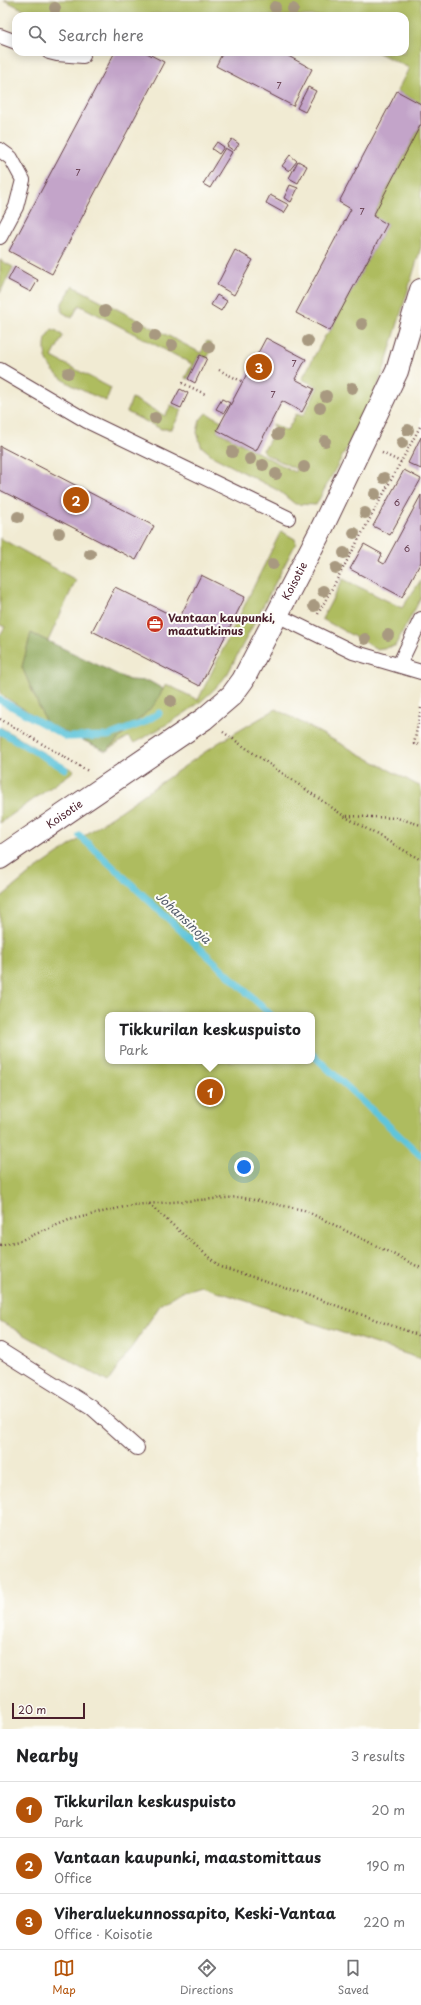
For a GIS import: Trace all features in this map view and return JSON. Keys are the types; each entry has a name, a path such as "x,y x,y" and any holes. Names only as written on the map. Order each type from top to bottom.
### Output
{"street":[{"name":"Koisotie","path":"0,858 106,784 204,719 232,695 243,680 320,532 397,371 421,290"}],"lane":[{"path":"0,36 12,40"},
{"path":"0,150 12,158 23,180 16,207 0,237"},
{"path":"0,370 87,421 288,518"},
{"path":"277,615 353,652 421,672"},
{"path":"399,665 421,620"},
{"path":"0,1350 91,1407 137,1448"}],"path":[{"path":"219,370 243,382"},
{"path":"182,383 206,394"},
{"path":"309,630 421,425"},
{"path":"380,452 401,462"},
{"path":"421,708 414,744 421,745"},
{"path":"0,719 89,771 106,784"},
{"path":"204,719 344,816 421,860"},
{"path":"344,816 397,818 421,825"},
{"path":"0,1245 19,1241 69,1220 132,1205 239,1197 304,1210 421,1268"},
{"path":"149,1203 220,1267 279,1285 421,1336"}],"green space":[{"path":"4,0 421,0 421,104 397,91 409,68 385,56 409,56 409,12 29,12"},
{"path":"421,124 421,247 384,369 372,401 316,505 295,504 279,491 214,457 201,446 197,432 200,420 206,413 222,421 217,431 295,472 296,469 265,454 263,449 275,430 273,424 287,431 296,414 303,416 318,387 302,379 325,336 330,331 387,224 373,216"},
{"path":"0,260 13,267 0,293"},
{"path":"73,286 201,353 207,341 211,344 212,349 207,358 199,355 188,379 185,378 192,364 79,305 72,318 62,312 62,303"},
{"path":"52,329 63,336 52,357 111,388 106,401 67,382 58,376 51,368 47,359 45,346 47,336"},
{"path":"132,398 165,416 171,405 182,410 172,429 161,429 127,412"},
{"path":"281,531 295,539 296,543 228,673 219,685 197,704 173,721 134,743 128,737 106,751 155,704 166,684 198,700"},
{"path":"0,538 76,580 48,641 31,633 22,667 46,723 0,694 0,635 5,627 0,625"},
{"path":"343,579 402,608 421,580 421,598 395,646 377,649 322,619"},
{"path":"31,633 129,680 149,681 163,689 155,704 106,751 46,723 22,667"},
{"path":"276,709 421,787 421,1359 201,1286 181,1292 161,1304 108,1382 0,1321 0,898 29,874 218,743"},
{"path":"0,727 74,771 0,823"}],"building":[{"path":"113,56 153,56 164,62 52,274 9,251"},
{"path":"221,56 288,56 312,69 293,106 216,66"},
{"path":"308,87 316,91 305,112 297,108"},
{"path":"397,91 421,104 421,124 373,216 387,224 330,331 296,313 351,209 339,202"},
{"path":"232,139 239,144 234,151 227,146"},
{"path":"217,142 224,147 219,154 212,149"},
{"path":"225,148 232,152 210,188 203,184"},
{"path":"290,155 297,161 289,171 282,166"},
{"path":"298,161 307,166 298,183 289,178"},
{"path":"290,185 298,188 291,202 284,198"},
{"path":"270,195 289,205 284,213 266,203"},
{"path":"235,250 253,260 234,295 217,285"},
{"path":"15,267 38,280 31,292 8,280"},
{"path":"217,295 227,301 221,311 211,305"},
{"path":"266,338 306,359 295,379 314,389 302,412 282,401 256,451 217,430"},
{"path":"200,355 207,358 195,383 188,379"},
{"path":"180,389 188,393 181,408 172,404"},
{"path":"222,399 230,403 224,413 216,409"},
{"path":"421,437 421,469 408,463"},
{"path":"0,446 154,526 136,560 0,490"},
{"path":"404,470 421,479 390,535 373,526"},
{"path":"421,495 421,562 402,597 350,569 364,544 382,554 379,561 384,564"},
{"path":"201,575 245,597 200,686 92,631 115,587 179,619"}],"waterway":[{"path":"0,700 67,737 108,736 143,723 159,713"},
{"path":"0,731 65,769"},
{"name":"Johansinoja","path":"80,836 268,1012"},
{"name":"Johansinoja","path":"315,1057 421,1156"}],"place":[{"name":"Viheraluekunnossapito, Keski-Vantaa","path":"259,367"},
{"name":"Vantaan kaupunki, maastomittaus","path":"76,500"},
{"name":"Vantaan kaupunki, maatutkimus","path":"155,624"},
{"name":"Tikkurilan keskuspuisto","path":"210,1092"}]}
